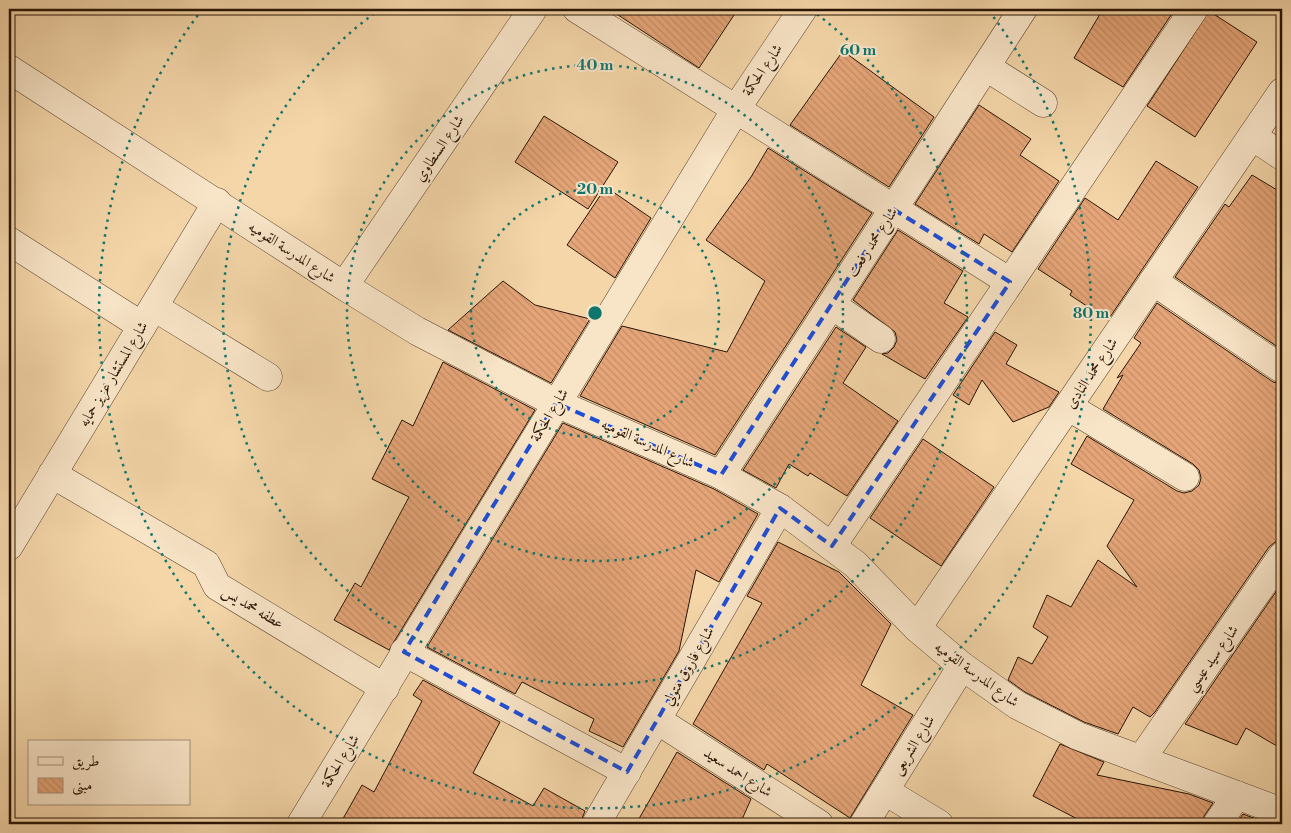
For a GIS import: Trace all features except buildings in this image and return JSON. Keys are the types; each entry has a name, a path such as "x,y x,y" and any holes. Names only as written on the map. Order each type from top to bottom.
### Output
{"street":[{"name":"شارع السنطاوي","path":"344,286 533,9"},
{"path":"577,9 1010,282"},
{"name":"شارع الحكمة","path":"301,824 736,109 803,9"},
{"name":"شارع محمد رفعت","path":"721,475 1023,9"},
{"path":"832,546 1194,9"},
{"path":"986,67 1043,103"},
{"name":"شارع المدرسة القوميه","path":"9,69 344,286 417,331 556,403 721,475 780,508 832,546 867,576 917,628 962,666 1026,709 1078,736 1142,758 1282,812"},
{"name":"شارع محمد النادى","path":"917,628 1282,92"},
{"path":"1252,136 1282,156"},
{"name":"شارع المستشار عزيز حمايه","path":"9,546 217,202"},
{"path":"9,241 148,316 268,377"},
{"path":"1153,281 1282,368"},
{"path":"832,305 881,339"},
{"path":"1069,406 1185,477"},
{"name":"عطفه محمد يس","path":"52,474 206,564 217,586 385,688"},
{"name":"شارع فاروق متولي","path":"596,824 780,508"},
{"name":"شارع سيد عيسي","path":"1142,758 1282,556"},
{"path":"404,652 627,772"},
{"name":"شارع الشريعى","path":"864,824 962,666"},
{"name":"شارع احمد سعيد","path":"657,720 819,824"},
{"path":"885,791 938,824"},
{"path":"1217,824 1237,795"}],"highlighted area":[{"path":"893,209 1010,282 832,546 780,508 627,772 404,652 556,403 721,475"}]}
